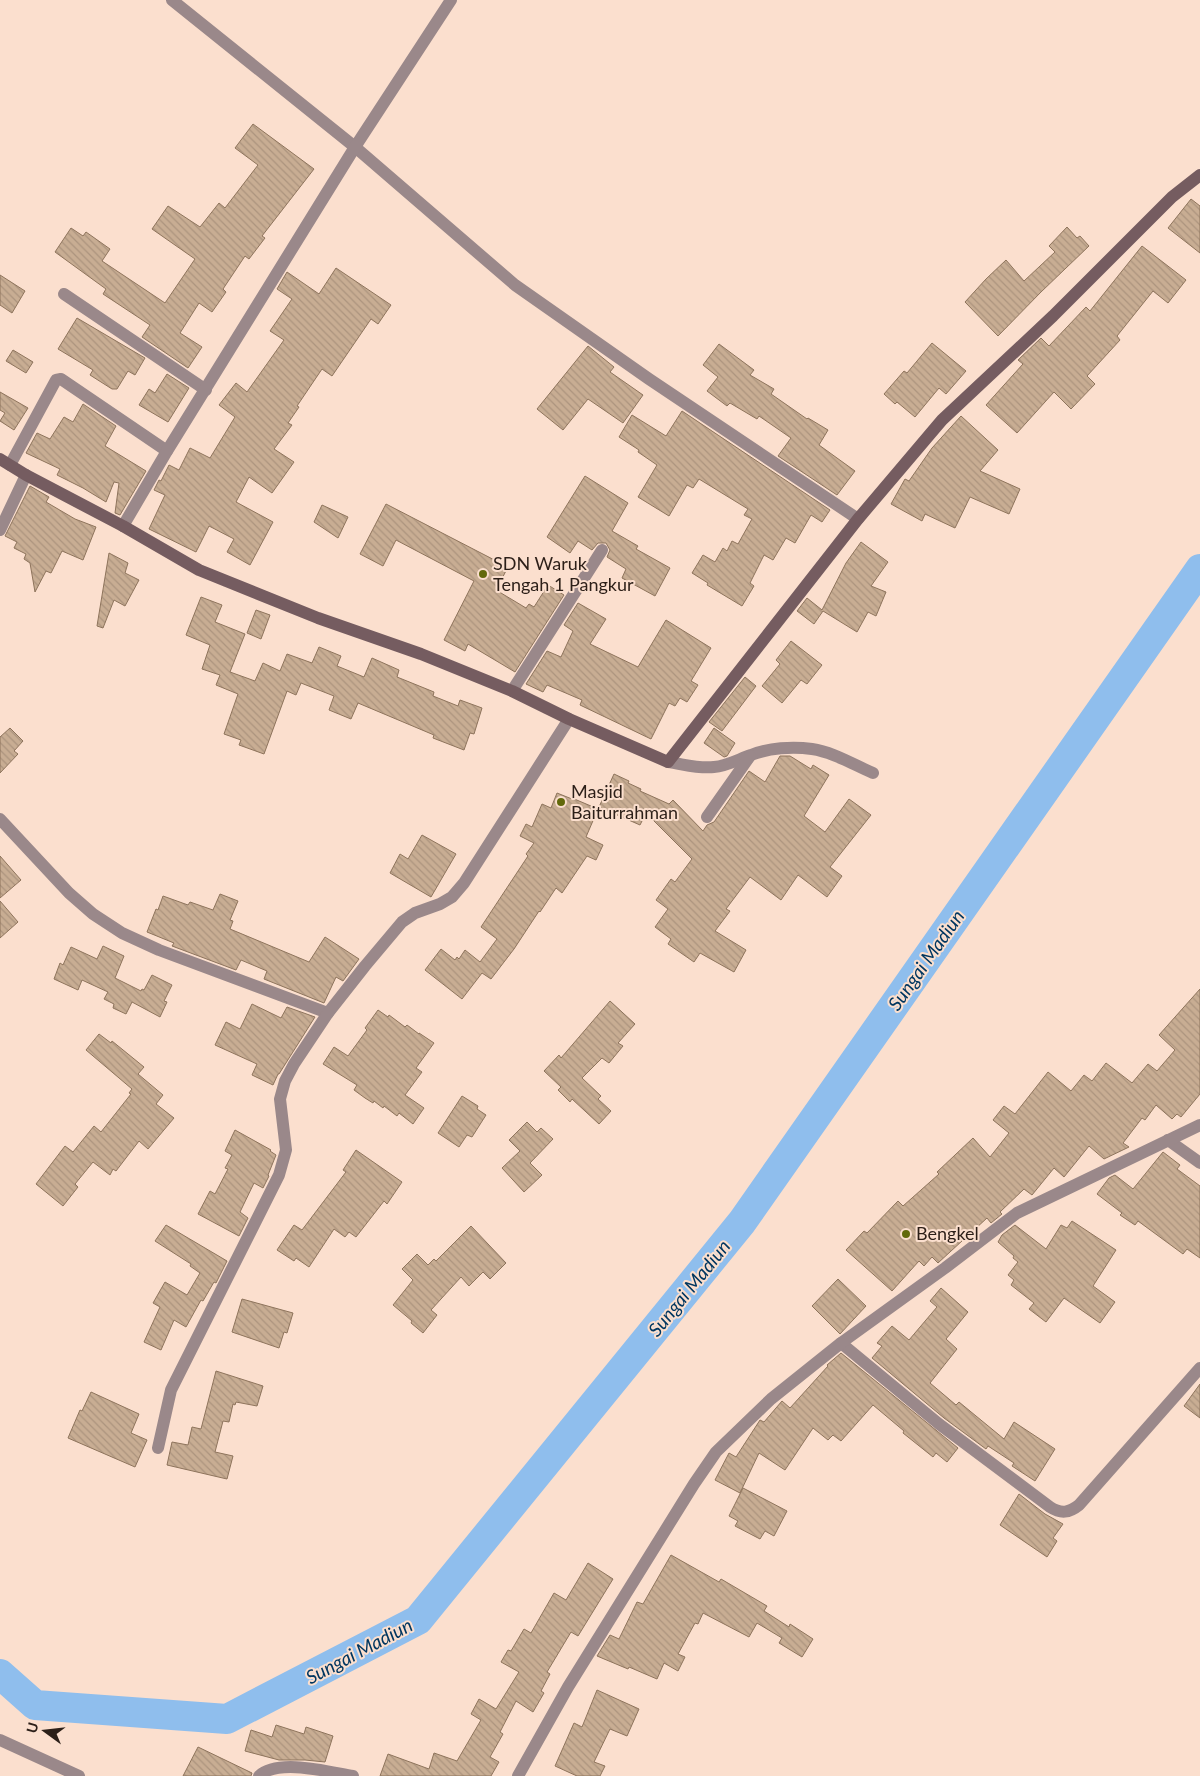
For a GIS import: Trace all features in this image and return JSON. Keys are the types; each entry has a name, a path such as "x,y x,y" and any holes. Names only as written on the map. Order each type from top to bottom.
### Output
{"street":[{"path":"172,0 355,147 515,285 648,379 858,519"},
{"path":"123,526 167,451 355,147 451,0"},
{"path":"668,762 858,519 942,420 1053,316 1172,197 1200,175"},
{"path":"64,294 206,390"},
{"path":"167,451 61,379 56,380 5,462 199,570 318,618 421,654 512,691 668,762 714,767 733,763 751,755 770,750 813,749 873,773"},
{"path":"0,530 26,475"},
{"path":"512,691 602,550"},
{"path":"158,1448 171,1390 280,1176 286,1150 280,1099 285,1081 328,1013 402,922 415,913 440,904 452,897 464,883 569,718"},
{"path":"707,817 751,755"},
{"path":"0,819 69,893 93,914 122,933 168,954 328,1013"},
{"path":"518,1776 568,1687 694,1484 716,1452 771,1398 841,1342 945,1268 1017,1213 1200,1125"},
{"path":"1168,1140 1200,1163"},
{"path":"841,1342 947,1430 1050,1507 1065,1513 1080,1505 1200,1368"},
{"path":"0,1740 79,1776"},
{"path":"259,1776 262,1773 282,1767 353,1776"}],"building":[{"path":"253,124 314,169 262,236 265,238 249,259 245,256 223,289 226,292 212,312 199,303 180,333 202,347 188,368 142,337 150,325 103,294 106,289 55,252 71,228 83,236 86,232 110,249 102,261 165,303 195,259 152,229 168,206 200,227 219,203 225,208 258,165 235,148"},
{"path":"1191,199 1200,206 1200,253 1168,228"},
{"path":"1067,227 1077,238 1080,236 1089,246 998,336 965,302 1006,260 1024,281 1055,252 1049,246"},
{"path":"1142,246 1186,280 1168,303 1153,291 1117,336 1120,340 1087,376 1095,384 1071,409 1054,392 1017,433 986,405 1023,364 1018,360 1041,338 1049,346 1086,307 1090,311"},
{"path":"336,268 391,305 378,324 371,319 332,376 322,369 297,406 299,407 288,423 292,425 274,449 294,462 272,493 249,477 236,502 273,522 250,565 227,552 234,539 209,526 196,552 149,529 165,495 154,490 169,465 179,470 190,448 210,458 235,417 219,405 236,383 247,392 284,340 270,331 292,299 277,289 287,272 319,294"},
{"path":"0,275 25,291 12,313 0,305"},
{"path":"77,318 145,358 135,375 128,371 117,389 112,389 90,375 93,370 58,349"},
{"path":"932,343 966,371 946,394 939,388 915,417 884,394 904,371 907,373"},
{"path":"719,344 754,370 750,375 774,389 771,394 807,419 828,430 819,445 855,471 837,495 778,456 791,438 759,416 757,419 730,403 727,406 707,391 718,377 703,365"},
{"path":"588,346 614,367 610,372 643,395 623,423 588,399 563,430 537,409"},
{"path":"13,350 33,362 26,373 6,361"},
{"path":"167,374 189,388 168,422 139,405 149,389 155,393"},
{"path":"0,392 28,408 14,430 0,421 5,413 0,410"},
{"path":"83,404 116,426 105,446 146,471 120,515 115,513 119,483 114,482 106,502 57,475 60,469 26,453 37,433 50,439 64,417 73,422"},
{"path":"682,411 830,510 822,522 811,515 795,543 786,538 773,560 764,555 750,583 754,586 742,606 707,585 708,583 692,573 703,555 715,562 723,548 727,551 732,541 738,544 752,519 744,515 748,509 699,479 693,488 687,485 669,516 638,497 657,465 619,437 632,415 666,436"},
{"path":"961,416 998,450 980,471 1020,489 1009,514 970,497 955,528 925,514 922,521 891,504 905,479 909,481 932,448"},
{"path":"585,476 628,503 612,531 638,546 636,549 670,568 655,596 622,578 626,569 607,557 610,550 606,543 598,543 592,550 578,541 570,553 547,537"},
{"path":"30,486 49,497 46,502 75,519 96,527 83,560 62,551 51,573 46,571 35,592 30,563 24,559 26,554 14,548 17,542 5,536"},
{"name":"SDN Waruk Tengah 1 Pangkur","path":"386,504 508,567 496,590 526,608 529,604 534,607 548,585 564,595 515,672 468,644 465,651 444,640 474,581 396,540 383,566 360,554"},
{"path":"322,505 348,517 338,538 314,522"},
{"path":"861,542 888,562 871,586 886,592 876,616 868,612 857,632 823,611 814,624 797,611 807,598 822,610 846,563"},
{"path":"109,553 128,563 125,573 139,580 125,606 114,600 103,628 97,626"},
{"path":"201,597 222,605 215,622 245,634 230,672 255,681 263,663 280,671 287,654 312,663 319,647 341,656 337,666 364,677 372,658 399,670 397,677 434,692 433,696 458,706 460,700 482,708 474,734 470,733 464,750 433,738 434,735 358,703 351,719 329,710 334,696 301,683 296,695 287,691 264,754 239,745 241,740 224,734 238,694 216,685 220,675 202,669 210,645 186,635"},
{"path":"578,603 606,619 590,644 638,667 666,620 711,648 691,681 698,685 687,702 680,698 675,706 669,703 651,739 580,705 582,700 547,685 543,692 526,684 547,651 561,657 573,631 564,625"},
{"path":"256,610 270,615 261,639 247,633"},
{"path":"791,641 822,665 807,684 801,680 782,703 762,686 780,664 776,660"},
{"path":"745,677 756,686 722,731 709,722"},
{"path":"10,728 23,741 14,751 18,754 0,773 0,737"},
{"path":"714,728 735,743 727,756 724,757 704,743"},
{"path":"780,756 790,756 811,769 813,765 829,775 804,816 825,832 849,799 871,815 830,867 842,876 827,897 798,875 781,900 750,877 726,909 730,911 715,931 746,950 734,972 700,953 694,962 668,944 671,939 655,927 668,909 656,900 671,879 675,882 692,859 646,813 640,825 599,807 614,774 629,781 628,783 641,789 640,791 669,804 673,800 703,831 707,825 714,822 749,771 765,782"},
{"path":"557,793 598,809 586,837 603,845 596,860 587,856 562,893 556,888 491,979 482,973 462,999 425,970 441,949 455,960 457,957 459,959 465,950 480,962 497,939 481,927 528,856 526,854 534,843 520,836 526,824 532,827 542,804 551,808"},
{"path":"422,835 456,854 431,897 390,873 400,854 408,859"},
{"path":"0,856 21,880 0,898"},
{"path":"220,894 238,901 230,920 233,921 230,929 309,962 325,937 359,959 343,981 336,977 324,1003 264,979 267,971 241,960 236,970 172,946 174,943 147,932 163,896 188,905 190,902 213,910"},
{"path":"0,901 18,922 0,938"},
{"path":"103,946 124,956 115,978 141,991 142,989 144,990 152,975 172,985 164,1001 167,1002 160,1017 132,1002 126,1014 113,1008 114,1004 104,999 108,992 82,980 78,990 54,979 60,963 63,965 71,947 97,959"},
{"path":"1200,989 1200,1094 1181,1117 1177,1114 1172,1119 1156,1105 1145,1120 1142,1118 1123,1143 1129,1147 1104,1159 1089,1146 1064,1177 1054,1168 1032,1195 1024,1189 1000,1212 1002,1214 991,1223 987,1218 938,1263 932,1257 924,1266 919,1261 892,1291 846,1250 864,1231 867,1233 898,1201 903,1206 939,1174 937,1172 973,1138 990,1157 1009,1133 993,1120 1004,1106 1015,1114 1048,1072 1071,1091 1084,1075 1092,1081 1106,1063 1132,1083 1148,1064 1157,1071 1175,1050 1159,1035"},
{"path":"610,1001 635,1024 618,1043 623,1046 609,1063 602,1058 582,1078 601,1096 598,1099 611,1111 599,1124 572,1099 570,1102 558,1090 561,1087 544,1071 559,1055 561,1058"},
{"path":"252,1004 281,1018 287,1007 315,1017 278,1074 273,1085 252,1075 257,1064 215,1045 226,1022 240,1029"},
{"path":"378,1010 388,1017 389,1015 405,1027 407,1025 434,1043 416,1068 422,1072 405,1095 424,1108 413,1124 399,1113 397,1116 384,1106 383,1108 374,1101 373,1103 365,1098 354,1090 357,1085 323,1064 334,1047 348,1056 367,1030 365,1028"},
{"path":"99,1034 111,1043 112,1041 144,1067 138,1074 163,1095 156,1104 174,1118 148,1149 139,1141 116,1171 113,1169 110,1175 93,1162 75,1184 78,1187 63,1206 36,1184 65,1146 73,1152 94,1126 101,1132 131,1094 129,1093 132,1089 86,1050"},
{"path":"462,1096 478,1106 477,1109 486,1115 472,1137 467,1135 459,1147 438,1133"},
{"path":"527,1122 537,1132 541,1128 553,1139 530,1163 542,1175 524,1192 502,1168 520,1151 509,1140"},
{"path":"235,1130 271,1150 276,1155 263,1188 254,1183 240,1212 248,1218 239,1236 198,1214 210,1191 215,1194 228,1169 225,1168 232,1155 225,1151"},
{"path":"356,1150 402,1182 387,1204 384,1201 356,1237 349,1232 345,1237 334,1229 309,1267 296,1258 294,1261 277,1250 294,1225 302,1230 346,1172 343,1170"},
{"path":"1163,1152 1180,1165 1177,1169 1200,1186 1200,1258 1187,1249 1183,1254 1138,1221 1135,1225 1120,1215 1122,1213 1097,1194 1109,1178 1115,1175 1133,1189"},
{"path":"1072,1221 1116,1250 1093,1286 1115,1302 1100,1323 1064,1298 1046,1322 1029,1309 1034,1303 1011,1285 1014,1280 1008,1275 1018,1262 998,1242 1002,1235 1015,1225 1046,1249 1061,1225 1067,1228"},
{"path":"166,1225 227,1261 216,1283 214,1282 203,1301 201,1300 186,1327 174,1320 161,1350 144,1342 160,1307 153,1303 165,1282 187,1295 200,1273 190,1266 191,1264 155,1241"},
{"path":"471,1226 506,1263 490,1279 483,1272 469,1286 461,1277 431,1310 437,1315 423,1333 393,1305 413,1280 402,1269 417,1254 428,1265 434,1259 436,1261"},
{"path":"838,1279 866,1306 840,1334 812,1306"},
{"path":"941,1288 968,1312 946,1339 957,1349 930,1383 956,1405 959,1402 1004,1439 1014,1422 1055,1449 1035,1481 1012,1466 1014,1463 988,1446 986,1449 944,1418 872,1358 882,1346 877,1343 892,1326 909,1340 937,1307 930,1301"},
{"path":"242,1299 293,1313 287,1333 284,1332 279,1348 232,1332"},
{"path":"841,1353 958,1448 947,1462 936,1453 933,1457 903,1433 904,1431 873,1405 841,1441 833,1435 828,1440 813,1428 785,1470 759,1453 740,1493 715,1480 729,1453 736,1457 760,1420 764,1422 782,1401 790,1408 827,1365"},
{"path":"216,1371 263,1386 257,1406 236,1402 235,1405 233,1404 229,1422 223,1421 215,1452 233,1456 227,1479 167,1465 172,1442 188,1445 192,1427 201,1429"},
{"path":"1200,1384 1200,1418 1184,1406"},
{"path":"91,1392 139,1414 131,1433 147,1440 135,1467 68,1438 80,1410 82,1411"},
{"path":"743,1488 787,1511 774,1536 765,1531 760,1539 735,1526 738,1521 729,1516"},
{"path":"1019,1494 1045,1514 1063,1524 1053,1538 1057,1541 1047,1557 1000,1525"},
{"path":"671,1555 719,1582 721,1579 767,1606 764,1611 789,1627 790,1624 813,1639 802,1657 779,1643 782,1638 757,1623 749,1637 703,1613 698,1624 695,1623 678,1654 685,1657 678,1671 664,1663 657,1679 597,1656 610,1635 619,1639 637,1602 643,1604"},
{"path":"588,1563 613,1579 578,1636 571,1632 547,1672 550,1674 541,1691 544,1693 533,1712 516,1701 500,1732 503,1734 490,1757 499,1762 491,1776 380,1776 388,1754 429,1769 434,1753 457,1761 481,1720 471,1714 479,1699 496,1709 519,1672 501,1662 508,1650 511,1651 524,1629 531,1633 554,1593 566,1600"},
{"path":"597,1690 639,1709 627,1736 610,1729 594,1762 605,1766 600,1776 577,1776 555,1766 574,1723 582,1727"},
{"path":"276,1725 304,1734 306,1727 333,1736 325,1762 279,1760 245,1751 251,1730 272,1737"},
{"path":"198,1747 252,1773 251,1776 183,1776"}],"waterway":[{"name":"Sungai Madiun","path":"0,1674 35,1705 227,1719 418,1620 742,1222 1200,569"}],"place":[{"name":"SDN Waruk Tengah 1 Pangkur","path":"483,574"},
{"name":"Masjid Baiturrahman","path":"561,802"},
{"name":"Bengkel","path":"906,1234"}]}
